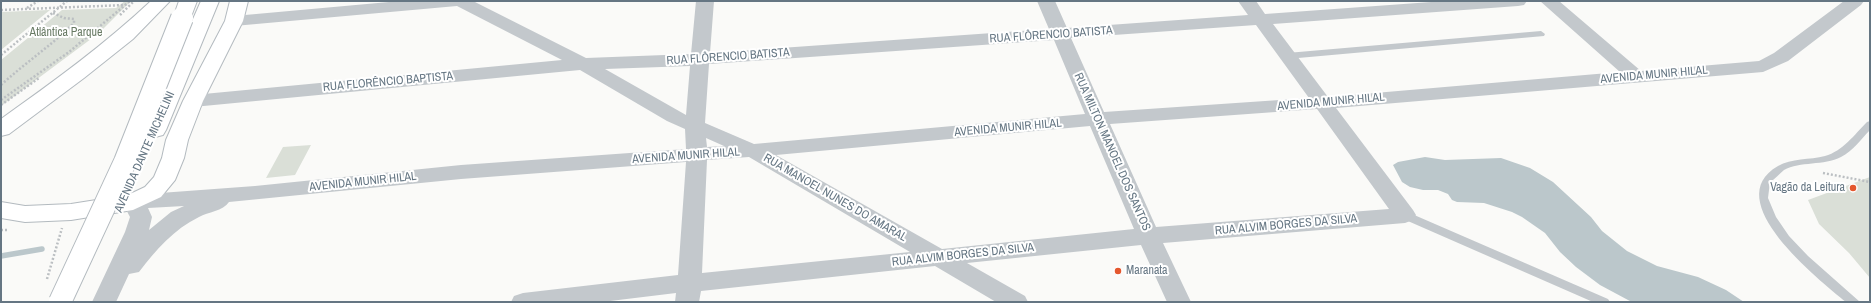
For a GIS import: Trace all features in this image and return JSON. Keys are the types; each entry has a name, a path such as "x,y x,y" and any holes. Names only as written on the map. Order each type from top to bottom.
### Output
{"main road":[{"path":"1,129 77,74 126,36 162,1"},
{"name":"AVENIDA DANTE MICHELINI","path":"1,210 25,214 71,212 133,202 153,192 164,180 173,158 177,140 193,100 234,21 239,1"},
{"name":"AVENIDA DANTE MICHELINI","path":"52,294 92,238 153,95 196,9"},
{"name":"AVENIDA DANTE MICHELINI","path":"75,302 113,225 196,9"}],"street":[{"path":"234,21 459,1"},
{"name":"RUA MANOEL NUNES DO AMARAL","path":"459,1 583,64 674,117 753,151 1016,302"},
{"path":"689,293 696,155 695,127 705,1"},
{"name":"RUA MILTON MANOEL DOS SANTOS","path":"1046,1 1179,302"},
{"path":"1247,1 1405,215"},
{"name":"RUA FLÔRENCIO BATISTA","path":"583,64 701,59 1518,1"},
{"path":"1549,1 1636,76"},
{"name":"AVENIDA MUNIR HILAL","path":"133,202 255,193 461,172 753,151 1098,119 1762,66 1782,57 1854,1"},
{"name":"RUA FLORÊNCIO BAPTISTA","path":"193,100 583,64"},
{"name":"AVENIDA MUNIR HILAL","path":"106,299 147,244 182,215 212,203 255,193"},
{"path":"106,299 137,232 141,217 133,202"},
{"name":"RUA ALVIM BORGES DA SILVA","path":"523,302 689,293 938,257 1149,236 1405,215"}],"lane":[{"path":"1287,56 1541,34"},
{"path":"1854,302 1800,256 1783,236 1765,209 1761,188 1764,181 1771,174 1782,168 1837,155 1870,124"},
{"path":"1405,215 1604,302"}],"path":[{"path":"26,9 38,1"},
{"path":"1,55 67,1"},
{"path":"1,100 69,52 130,1"},
{"path":"118,16 134,1"},
{"path":"1,10 126,5"},
{"path":"1,86 23,65 56,41 74,23 74,19 64,18 53,13"},
{"path":"1,105 102,30"},
{"path":"1822,172 1870,182"},
{"path":"52,294 63,226"}],"green space":[{"name":"Atlântica Parque","path":"125,1 131,1 99,33 1,106 1,60 62,10 116,8"},
{"path":"50,10 45,14 1,50 1,12"},
{"path":"311,145 295,175 266,178 283,147"},
{"path":"1870,177 1870,278 1849,253 1819,224 1808,200"}],"shaded area":[{"path":"1425,157 1445,160 1501,158 1530,168 1553,182 1591,217 1602,231 1627,251 1657,266 1698,277 1726,290 1744,302 1632,302 1600,285 1576,267 1560,252 1545,233 1522,217 1512,212 1484,203 1457,202 1452,200 1448,194 1438,190 1423,190 1410,187 1402,182 1393,165 1398,162"}],"waterway":[{"path":"1,256 42,249"}],"place":[{"name":"Vagão da Leitura","path":"1853,188"},
{"name":"Maranata","path":"1118,271"}]}
